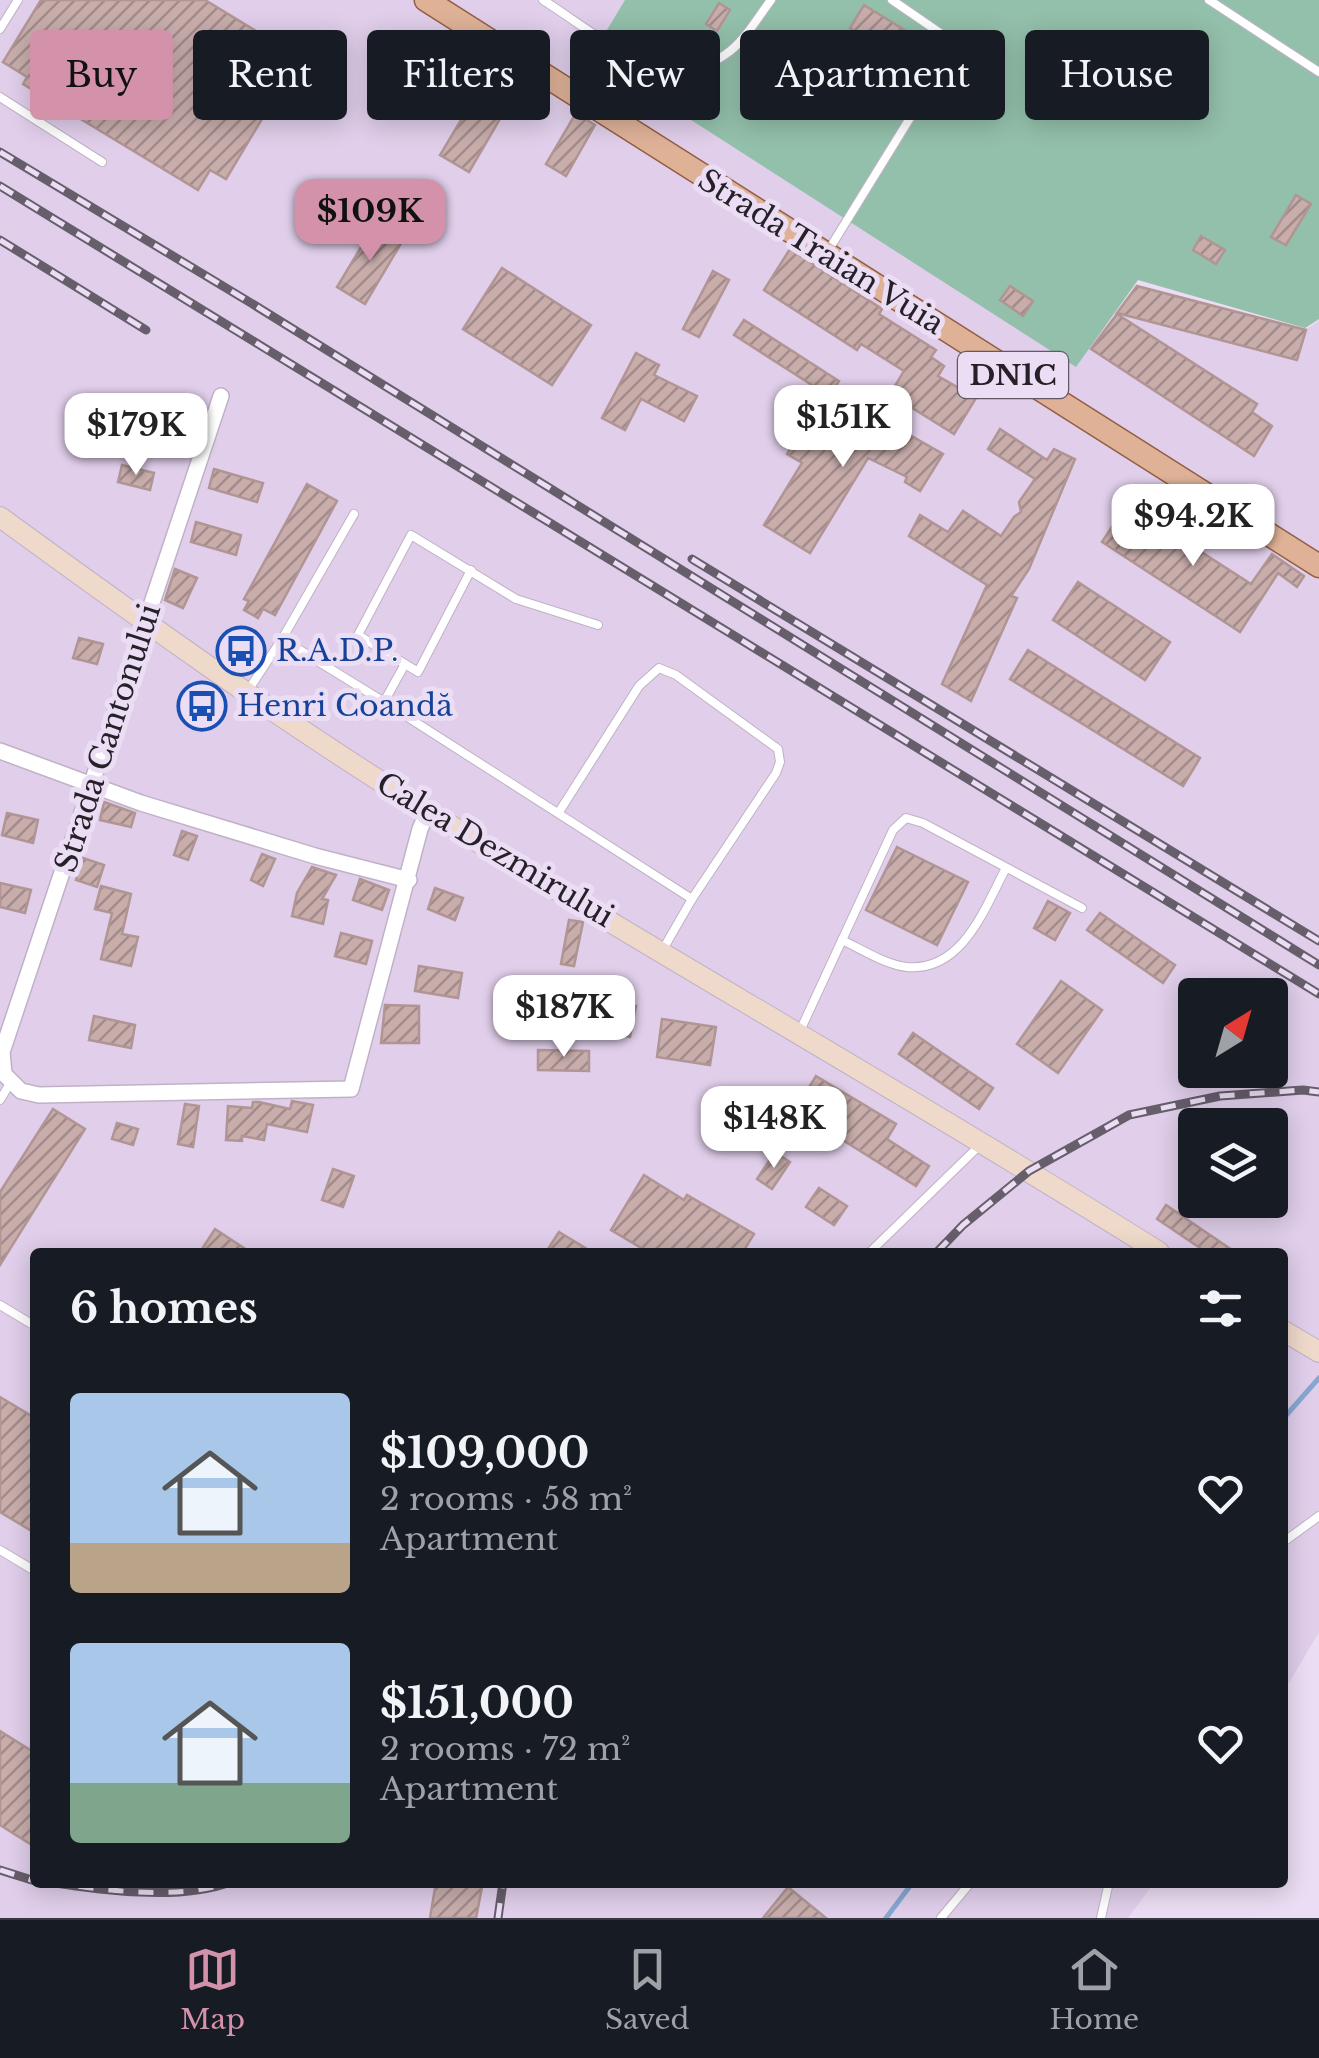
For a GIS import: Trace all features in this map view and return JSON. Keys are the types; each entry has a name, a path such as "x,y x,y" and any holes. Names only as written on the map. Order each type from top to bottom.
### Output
{"main road":[{"name":"Strada Traian Vuia","path":"426,0 1319,566"},
{"name":"Calea Dezmirului","path":"0,517 146,624 428,812 1154,1248"},
{"path":"1288,1337 1319,1352"}],"street":[{"name":"Strada Cantonului","path":"2,1052 221,396"},
{"path":"0,752 176,814 409,880"},
{"path":"2,1052 4,1074 20,1091 39,1095 351,1089 420,828 428,812"}],"lane":[{"path":"0,29 18,0"},
{"path":"543,0 644,63 680,68 726,55 771,0"},
{"path":"826,255 952,50 946,37 892,0"},
{"path":"1209,0 1319,72"},
{"path":"0,98 102,162"},
{"path":"247,693 354,514"},
{"path":"471,570 418,672 358,634 411,535 471,570 516,599 598,625"},
{"path":"282,639 692,899"},
{"path":"384,702 404,664"},
{"path":"559,812 640,686 659,668 676,675 778,749 780,762 776,774 662,951"},
{"path":"798,1033 893,830 906,818 923,823 1082,908"},
{"path":"842,940 905,967 925,966 948,956 967,940 1006,868"},
{"path":"0,1100 11,1082"},
{"path":"874,1248 982,1142"},
{"path":"0,1305 30,1323"},
{"path":"1288,1539 1319,1516"},
{"path":"0,1550 30,1569"},
{"path":"942,1918 965,1888"},
{"path":"1101,1918 1107,1888"}],"shaded area":[{"path":"0,0 1319,0 1319,319 1305,328 1138,280 1102,331 1137,286 1305,330 1319,321 1319,1632 1288,1685 1288,1248 30,1248 30,1888 1150,1888 1128,1918 0,1918"}],"green space":[{"path":"625,0 1319,0 1319,319 1305,328 1138,280 1076,367 691,120 720,120 720,30 607,30"}],"building":[{"path":"41,0 205,0 254,30 193,30 193,120 261,120 226,179 210,170 198,190 82,120 173,120 173,30 30,30 30,88 23,84 27,77 3,62"},
{"path":"719,3 730,10 718,30 706,24"},
{"path":"864,5 904,30 853,30 850,28"},
{"path":"461,120 499,120 469,172 440,155"},
{"path":"572,120 587,120 595,125 566,176 546,164"},
{"path":"1296,195 1311,204 1286,245 1271,237"},
{"path":"375,224 403,240 365,304 337,287"},
{"path":"1201,236 1225,250 1216,264 1193,250"},
{"path":"790,249 936,350 931,357 944,366 938,376 976,398 954,434 890,394 904,371 861,344 857,350 764,290"},
{"path":"502,268 591,325 552,385 463,329"},
{"path":"713,271 729,280 699,337 683,329"},
{"path":"1010,286 1033,301 1023,316 1000,300"},
{"path":"1137,286 1306,330 1297,360 1117,313"},
{"path":"1117,314 1257,404 1252,412 1272,426 1254,456 1091,349"},
{"path":"744,320 839,381 829,396 734,335"},
{"path":"636,353 659,365 654,375 697,396 684,421 641,399 625,430 602,418"},
{"path":"843,397 943,454 920,491 905,482 907,477 868,458 810,553 764,525 802,463 787,454 801,432 816,442"},
{"path":"152,412 177,423 170,439 145,428"},
{"path":"1000,429 1047,460 1054,449 1075,459 1029,569 1011,596 1017,598 971,701 942,684 987,585 909,536 920,515 948,532 963,511 1001,536 1021,512 1019,502 1035,479 988,449"},
{"path":"122,465 154,473 150,490 118,482"},
{"path":"214,469 263,483 257,502 209,488"},
{"path":"307,484 337,501 275,615 263,609 258,618 244,610 249,601 244,599"},
{"path":"1127,504 1251,584 1272,554 1304,576 1297,587 1278,573 1240,632 1102,542"},
{"path":"196,522 241,535 236,555 191,542"},
{"path":"175,569 197,578 183,608 165,600"},
{"path":"1078,582 1170,642 1145,680 1053,620"},
{"path":"79,638 103,644 97,664 73,658"},
{"path":"1028,650 1200,758 1183,786 1010,679"},
{"path":"104,802 135,813 131,827 100,820"},
{"path":"7,813 38,820 33,843 2,835"},
{"path":"182,831 197,836 188,860 174,855"},
{"path":"897,847 968,882 937,945 866,910"},
{"path":"262,854 275,859 263,886 251,880"},
{"path":"83,858 104,865 97,887 76,880"},
{"path":"312,867 336,875 322,899 328,900 323,924 292,916 297,893"},
{"path":"360,879 389,890 382,910 353,900"},
{"path":"0,883 31,890 25,913 0,907"},
{"path":"101,886 131,894 122,934 138,937 131,966 101,959 112,913 95,909"},
{"path":"435,888 463,898 455,920 428,909"},
{"path":"1048,901 1070,913 1055,940 1034,928"},
{"path":"1100,913 1175,965 1163,983 1087,930"},
{"path":"569,920 583,922 574,966 561,964"},
{"path":"341,933 372,941 366,964 335,956"},
{"path":"419,966 462,973 458,998 415,991"},
{"path":"1061,981 1102,1010 1058,1073 1017,1044"},
{"path":"605,1000 636,1006 630,1037 599,1031"},
{"path":"385,1005 419,1006 419,1043 381,1043"},
{"path":"94,1016 135,1025 131,1048 89,1040"},
{"path":"662,1019 716,1027 710,1065 657,1057"},
{"path":"913,1033 993,1088 979,1109 899,1054"},
{"path":"538,1050 589,1051 589,1071 538,1070"},
{"path":"816,1076 896,1124 887,1139 929,1166 916,1186 795,1110"},
{"path":"292,1101 313,1105 307,1132 267,1124 264,1140 242,1136 242,1141 226,1140 228,1106 252,1108 253,1102 259,1102 290,1109"},
{"path":"185,1104 199,1106 193,1147 178,1144"},
{"path":"53,1109 85,1129 0,1265 0,1192"},
{"path":"117,1123 138,1129 133,1145 112,1139"},
{"path":"775,1152 790,1162 772,1189 757,1179"},
{"path":"333,1169 354,1176 343,1207 322,1200"},
{"path":"644,1175 684,1200 687,1195 754,1234 745,1248 641,1248 611,1230"},
{"path":"819,1188 847,1206 834,1225 806,1207"},
{"path":"1166,1205 1178,1213 1178,1218 1185,1218 1229,1248 1200,1248 1157,1219"},
{"path":"215,1229 244,1248 203,1248"},
{"path":"559,1232 585,1248 549,1248"},
{"path":"0,1397 30,1415 30,1530 0,1512"},
{"path":"0,1731 30,1750 30,1844 0,1825"},
{"path":"435,1888 482,1888 476,1918 430,1918"},
{"path":"789,1888 826,1918 763,1918"}],"waterway":[{"path":"1288,1413 1319,1378"},
{"path":"886,1918 908,1888"}],"railway":[{"path":"0,152 251,303 1319,965"},
{"path":"0,186 1319,994"},
{"path":"0,240 146,330"},
{"path":"692,559 1319,941"},
{"path":"941,1248 1029,1171 1129,1115 1220,1096 1319,1092"},
{"path":"0,1870 30,1879"},
{"path":"94,1888 164,1892 210,1888"},
{"path":"498,1918 502,1888"}],"place":[{"name":"R.A.D.P.","path":"241,651"},
{"name":"Henri Coandă","path":"202,706"}]}
